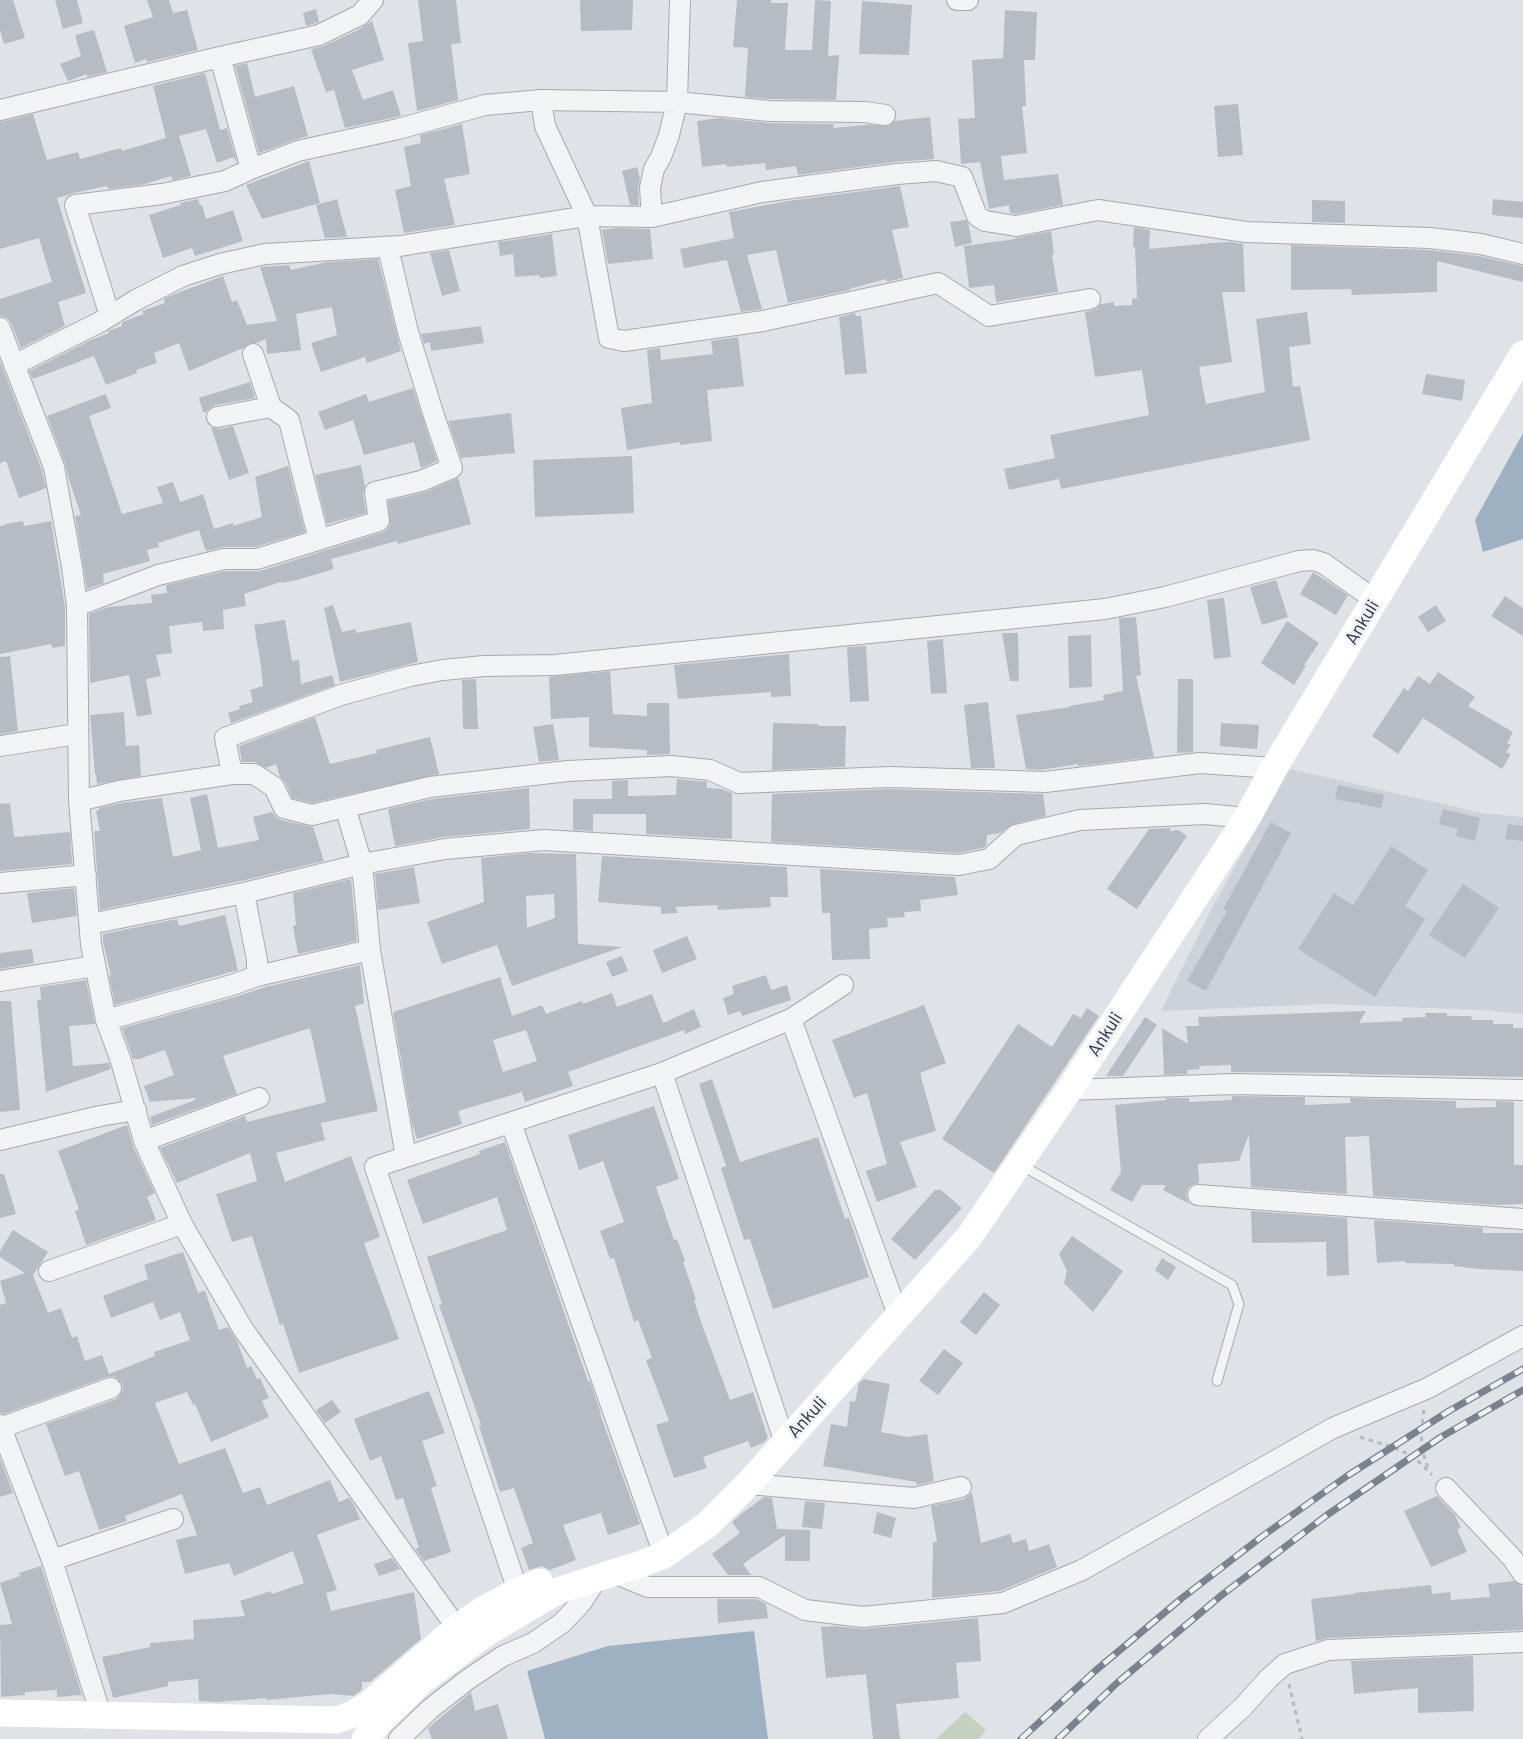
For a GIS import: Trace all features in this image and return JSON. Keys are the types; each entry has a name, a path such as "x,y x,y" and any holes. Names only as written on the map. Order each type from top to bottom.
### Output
{"main road":[{"name":"Ankuli","path":"365,1739 382,1719 424,1679 489,1631 530,1605 557,1590 664,1555 707,1524 748,1484 969,1237 1069,1090 1246,818 1523,354"},
{"path":"0,1713 336,1720 351,1715 368,1705 457,1628 518,1591 554,1577 575,1574 605,1575"}],"street":[{"path":"0,110 319,35 360,15 374,0"},
{"path":"652,217 650,188 654,169 669,135 677,102 680,0"},
{"path":"957,0 968,0"},
{"path":"220,57 250,169"},
{"path":"541,100 546,126 586,216 609,338 624,341 764,321 938,283 989,316 1090,299"},
{"path":"110,316 75,205 162,194 225,180 298,151 398,129 485,105 541,100 677,102 769,111 866,112 885,115"},
{"path":"14,365 183,276 220,264 266,254 388,248 586,216 652,217 762,192 936,171 962,177 977,216 985,221 1016,226 1098,210 1246,232 1430,238 1481,244 1523,254"},
{"path":"77,606 158,575 224,559 257,559 380,522 375,492 420,481 452,468 408,332 388,248"},
{"path":"0,328 54,466 72,567 77,606 79,801 91,944 105,1020 121,1061 144,1141 182,1224 243,1329 457,1628"},
{"path":"253,354 271,407 289,420 318,540"},
{"path":"217,417 271,407"},
{"path":"232,774 225,738 341,695 410,676 443,670 484,666 555,665 1105,609 1165,597 1306,560 1323,563 1375,600"},
{"path":"0,746 77,734"},
{"path":"79,801 119,791 232,774 254,774 274,787 284,808 312,815 430,787 568,771 659,767 710,770 739,783 890,777 1044,782 1200,763 1274,768"},
{"path":"345,807 362,864 370,950 406,1157"},
{"path":"90,924 244,893 362,864 445,849 544,840 959,865 989,859 1016,835 1080,820 1205,814 1246,818"},
{"path":"0,883 86,875"},
{"path":"244,893 257,960 257,976"},
{"path":"105,1020 257,976 370,950"},
{"path":"0,981 95,966"},
{"path":"518,1591 375,1167 662,1073 791,1019 843,985"},
{"path":"791,1019 898,1315"},
{"path":"662,1073 785,1443"},
{"path":"1069,1090 1234,1084 1523,1090"},
{"path":"144,1141 259,1098"},
{"path":"0,1140 100,1116 136,1110"},
{"path":"511,1123 664,1555"},
{"path":"1198,1195 1523,1219"},
{"path":"49,1271 182,1224"},
{"path":"410,1735 430,1709 467,1680 503,1656 533,1643 562,1623 605,1575 648,1587 759,1587 806,1610 863,1617 1003,1603 1082,1570 1333,1428 1428,1388 1523,1336"},
{"path":"101,1715 52,1560 0,1427 111,1388"},
{"path":"748,1484 914,1498 960,1487"},
{"path":"1446,1488 1513,1559 1523,1574"},
{"path":"52,1560 173,1519"},
{"path":"1208,1739 1285,1664 1328,1650 1523,1642"}],"lane":[{"path":"1019,1163 1232,1285 1239,1304 1217,1381"}],"path":[{"path":"1428,1388 1421,1429 1422,1450 1429,1472"},
{"path":"1333,1428 1413,1456 1446,1488"},
{"path":"1285,1664 1302,1739"}],"shaded area":[{"path":"1290,769 1482,813 1523,817 1523,1014 1483,1010 1326,1004 1161,1011 1214,904"}],"green space":[{"path":"965,1712 986,1730 978,1739 936,1739"}],"water":[{"path":"1523,433 1523,539 1483,552 1475,520"},
{"path":"754,1631 768,1739 545,1739 527,1671 608,1646"}],"building":[{"path":"0,0 13,0 25,38 4,44 0,30"},
{"path":"55,0 77,0 83,23 63,29"},
{"path":"147,0 169,0 173,13 187,10 198,50 135,63 124,26 153,17"},
{"path":"418,0 456,0 461,43 451,44 458,100 417,111 408,43 423,41"},
{"path":"580,0 633,0 632,30 581,31"},
{"path":"737,0 771,0 771,3 788,3 785,50 812,50 815,0 831,1 828,56 839,55 836,100 745,97 748,48 733,47"},
{"path":"862,1 912,5 909,55 859,54"},
{"path":"316,9 319,22 306,26 303,13"},
{"path":"1005,10 1037,12 1035,60 1024,60 1026,106 1022,106 1027,153 1001,156 1004,180 1058,174 1063,205 1016,214 1010,213 1009,205 989,209 980,162 961,164 958,119 975,118 972,60 1003,58"},
{"path":"372,21 384,60 352,70 363,100 393,90 401,116 345,128 334,90 326,92 311,49 324,46"},
{"path":"94,30 107,72 87,77 87,74 68,81 60,64 81,56 75,35"},
{"path":"247,63 255,97 294,86 308,136 259,153 235,66"},
{"path":"205,73 220,130 227,128 237,162 233,157 217,163 206,129 179,136 191,176 173,180 171,176 141,185 108,189 107,186 57,198 86,293 58,302 65,326 21,348 11,323 7,318 0,316 0,299 52,282 39,238 0,249 0,122 33,114 47,160 78,152 80,159 121,148 122,151 166,138 153,86"},
{"path":"1238,104 1243,155 1218,157 1214,106"},
{"path":"930,117 934,159 798,175 796,166 766,170 765,163 702,167 697,121 719,118 769,123 834,124 833,128 866,124 889,126 895,121"},
{"path":"462,124 470,174 444,179 455,225 404,233 395,190 411,186 404,147 421,143 420,135"},
{"path":"309,161 320,203 262,219 246,185"},
{"path":"637,167 640,179 639,205 630,205 622,171"},
{"path":"900,186 909,227 892,230 903,278 887,282 886,279 850,290 788,303 776,250 747,255 762,309 741,312 727,260 684,268 680,249 734,238 729,212 788,201"},
{"path":"198,199 206,219 233,210 243,241 195,256 192,248 163,258 149,215"},
{"path":"337,199 347,237 325,238 316,205"},
{"path":"1493,199 1523,202 1523,218 1492,215"},
{"path":"1312,200 1345,201 1345,223 1312,222"},
{"path":"966,220 972,243 955,247 950,222"},
{"path":"1134,227 1150,230 1149,249 1211,243 1243,244 1245,292 1222,292 1232,362 1199,367 1206,404 1265,392 1256,319 1307,312 1311,344 1289,347 1293,387 1300,386 1310,440 1061,489 1059,479 1009,490 1004,469 1055,458 1050,435 1149,415 1142,370 1095,377 1085,312 1097,309 1101,303 1114,302 1114,306 1132,305 1132,299 1137,298 1135,247 1133,247"},
{"path":"650,229 653,259 608,264 602,230"},
{"path":"1051,231 1058,292 996,302 994,285 969,288 964,246"},
{"path":"552,234 557,276 515,277 513,254 500,256 498,242"},
{"path":"1291,245 1429,250 1479,256 1523,266 1523,282 1437,261 1437,292 1352,295 1351,289 1291,290"},
{"path":"449,250 460,291 442,296 430,253"},
{"path":"378,259 401,351 367,363 365,357 321,372 311,343 337,335 332,307 296,314 301,350 267,354 266,339 249,343 243,348 189,371 179,343 154,353 157,363 136,370 137,373 106,385 94,356 33,379 29,371 109,333 108,331 122,326 125,321 144,314 142,311 165,303 164,299 172,295 223,276 232,302 237,300 247,325 277,321 260,267 289,265 291,270 327,262"},
{"path":"855,313 856,316 861,316 867,373 845,375 839,317"},
{"path":"481,326 484,343 431,351 430,342 424,344 421,334"},
{"path":"738,337 744,386 707,390 712,441 680,445 680,442 627,450 621,408 652,403 647,350 660,348 661,360 713,354 711,341"},
{"path":"0,361 42,470 46,488 19,498 6,461 0,463"},
{"path":"1426,374 1465,380 1462,401 1422,394"},
{"path":"250,382 255,398 215,405 203,412 199,398"},
{"path":"413,388 437,461 421,468 414,442 364,455 353,420 325,430 318,412 366,394 369,402"},
{"path":"106,394 111,408 89,416 122,514 163,503 157,487 173,482 180,502 203,494 214,529 233,523 233,526 262,517 255,477 288,466 305,532 255,547 224,547 206,551 199,530 158,543 159,547 147,550 150,561 103,574 104,583 87,589 75,516 81,515 47,416"},
{"path":"511,413 515,453 461,458 448,421"},
{"path":"233,426 249,473 229,480 211,427 219,429"},
{"path":"632,456 634,513 535,517 533,460"},
{"path":"361,465 365,486 363,493 366,513 327,524 315,475"},
{"path":"458,478 471,524 331,559 334,569 244,594 246,606 223,610 224,629 203,631 202,622 169,626 172,653 156,655 161,676 146,679 152,714 137,717 129,675 90,683 89,614 108,607 152,603 151,595 167,593 166,585 225,571 260,571 383,532 390,524 388,501 425,492"},
{"path":"23,521 24,526 51,521 65,607 65,646 52,648 51,644 0,654 0,526"},
{"path":"1313,572 1348,595 1336,615 1300,594"},
{"path":"1276,580 1288,617 1262,625 1250,587"},
{"path":"1505,596 1523,608 1523,636 1491,616"},
{"path":"1224,598 1231,657 1214,659 1207,600"},
{"path":"333,605 342,632 356,629 356,633 411,622 418,662 340,682 324,608"},
{"path":"1436,605 1446,621 1428,632 1418,617"},
{"path":"1136,617 1141,675 1136,676 1154,757 1040,770 1026,769 1016,715 1104,700 1103,695 1123,691 1119,618"},
{"path":"285,620 292,661 299,660 301,684 332,675 335,685 231,723 228,713 240,709 239,706 253,702 250,690 263,686 254,625"},
{"path":"1287,621 1319,643 1294,685 1261,663"},
{"path":"1002,633 1018,633 1019,681 1010,681"},
{"path":"1091,635 1092,687 1069,688 1068,636"},
{"path":"943,639 947,693 931,694 927,641"},
{"path":"866,646 869,701 850,702 847,647"},
{"path":"789,654 791,696 771,697 771,692 678,699 674,665"},
{"path":"10,656 18,731 0,734 0,657"},
{"path":"610,671 613,714 647,716 647,703 669,703 670,754 647,755 647,750 589,747 589,717 551,719 549,677"},
{"path":"1438,672 1475,697 1468,706 1513,732 1507,743 1511,745 1506,752 1511,754 1502,769 1423,718 1398,754 1372,736 1404,688 1408,691 1418,676 1430,684"},
{"path":"476,679 478,729 463,729 462,680"},
{"path":"1178,679 1193,679 1193,752 1177,753"},
{"path":"988,702 995,768 971,768 964,705"},
{"path":"124,712 126,746 139,745 141,776 97,784 90,715"},
{"path":"315,717 330,764 430,737 439,774 312,803 292,798 285,782 280,777 276,764 266,768 255,762 242,762 239,746"},
{"path":"773,723 846,726 845,767 772,770"},
{"path":"1221,723 1259,725 1257,749 1220,746"},
{"path":"553,724 559,760 539,762 533,727"},
{"path":"677,779 707,782 707,788 722,789 732,793 732,839 646,834 646,814 593,814 593,831 573,830 573,799 612,799 612,781 628,780 628,796 676,795"},
{"path":"1338,785 1384,795 1381,808 1335,799"},
{"path":"529,788 530,829 444,837 395,846 388,809 432,799"},
{"path":"890,789 1043,794 1046,816 1013,824 1000,833 987,835 986,846 983,848 958,853 771,842 772,794"},
{"path":"207,794 218,848 259,840 253,817 272,812 281,820 313,827 324,861 241,881 100,910 94,831 100,831 96,811 99,808 121,803 162,798 173,857 201,850 190,798"},
{"path":"10,803 14,837 70,832 72,864 0,871 0,804"},
{"path":"1443,809 1480,818 1475,841 1456,836 1458,829 1439,824"},
{"path":"1271,822 1291,833 1206,991 1187,981 1227,911 1223,909"},
{"path":"1508,824 1523,826 1523,841 1505,839"},
{"path":"1170,828 1170,831 1178,830 1187,836 1137,909 1107,889 1149,829"},
{"path":"1391,846 1428,870 1405,906 1425,919 1375,997 1298,949 1334,893 1353,905"},
{"path":"530,853 576,854 578,944 622,947 512,986 497,945 442,964 427,922 484,902 481,858","holes":["554,894 555,918 527,928 526,896"]},
{"path":"602,856 787,867 788,897 770,897 771,907 718,910 717,905 675,907 678,913 661,914 661,907 598,902"},
{"path":"414,867 420,903 378,910 375,874"},
{"path":"820,869 955,877 958,895 920,900 921,911 904,912 905,917 887,918 888,927 869,929 870,959 832,960 830,913 822,913"},
{"path":"351,879 357,941 298,954 293,926 296,925 293,893"},
{"path":"1463,884 1499,908 1465,958 1429,935"},
{"path":"74,888 77,916 32,923 27,893"},
{"path":"225,915 238,970 115,1005 103,934 177,919 179,926"},
{"path":"687,936 697,959 662,973 653,950"},
{"path":"32,949 34,963 0,969 0,953"},
{"path":"622,956 628,971 612,977 606,962"},
{"path":"360,965 364,1003 355,1006 378,1111 321,1123 325,1140 276,1153 285,1182 351,1156 380,1237 364,1243 399,1339 299,1373 283,1324 280,1325 252,1236 232,1242 216,1194 257,1181 250,1153 177,1183 160,1148 245,1116 247,1122 326,1102 310,1028 223,1056 237,1094 152,1125 150,1117 195,1100 195,1098 150,1102 144,1086 174,1075 165,1050 133,1059 122,1028 265,987"},
{"path":"766,975 771,990 787,985 791,1000 742,1016 740,1011 728,1015 723,998 734,994 732,986"},
{"path":"500,977 512,1016 542,1005 546,1014 612,993 617,1007 652,994 663,1023 694,1009 701,1027 685,1034 684,1030 568,1072 573,1086 525,1102 522,1092 458,1111 462,1124 417,1139 412,1124 393,1012","holes":["526,1030 537,1061 503,1072 493,1040"]},
{"path":"86,980 95,1024 69,1026 73,1066 109,1063 111,1069 46,1092 37,1000 41,1000 40,987"},
{"path":"0,1001 11,1001 20,1110 0,1112"},
{"path":"924,1005 946,1063 920,1073 936,1131 900,1142 917,1187 877,1202 866,1171 887,1164 867,1093 854,1098 832,1040"},
{"path":"1087,1008 1099,1016 994,1173 942,1139 1018,1024 1052,1047 1073,1014 1081,1018"},
{"path":"1366,1011 1359,1023 1403,1021 1402,1018 1426,1017 1425,1013 1447,1013 1447,1016 1471,1016 1472,1020 1493,1020 1493,1024 1513,1024 1513,1028 1523,1028 1523,1077 1231,1072 1231,1065 1199,1066 1200,1069 1187,1070 1187,1074 1164,1075 1162,1028 1188,1044 1186,1026 1199,1026 1198,1017"},
{"path":"1145,1017 1157,1025 1123,1076 1106,1076"},
{"path":"712,1079 740,1162 818,1137 845,1219 849,1217 869,1277 773,1309 750,1239 744,1240 721,1168 726,1166 699,1084"},
{"path":"1232,1096 1305,1097 1305,1105 1351,1103 1350,1098 1456,1101 1456,1108 1496,1107 1496,1101 1514,1102 1514,1165 1523,1165 1523,1204 1495,1205 1373,1196 1369,1136 1345,1137 1347,1194 1251,1187 1249,1134 1239,1161 1198,1164 1199,1183 1188,1188 1186,1194 1190,1204 1163,1190 1166,1185 1142,1185 1132,1202 1110,1190 1121,1172 1115,1105 1166,1100 1166,1098 1189,1098 1189,1102 1232,1100"},
{"path":"654,1106 679,1179 656,1187 674,1240 677,1239 685,1261 683,1262 702,1325 730,1400 753,1392 768,1438 751,1448 748,1441 703,1457 707,1468 674,1478 656,1425 669,1421 646,1360 652,1358 638,1320 634,1322 614,1258 610,1259 600,1231 624,1222 603,1161 579,1170 568,1135"},
{"path":"127,1125 133,1146 155,1193 147,1197 156,1220 86,1245 75,1211 79,1209 58,1151"},
{"path":"505,1142 640,1524 608,1535 601,1513 563,1525 576,1560 550,1570 542,1566 529,1570 521,1548 533,1543 514,1488 500,1492 479,1426 481,1425 439,1305 442,1304 427,1257 507,1230 497,1197 423,1224 407,1180 480,1154 479,1151"},
{"path":"0,1174 4,1174 16,1214 0,1218"},
{"path":"935,1190 941,1190 962,1208 915,1260 891,1239"},
{"path":"1251,1211 1347,1218 1349,1275 1327,1276 1326,1242 1252,1243"},
{"path":"1374,1220 1483,1228 1483,1233 1523,1233 1523,1271 1479,1269 1454,1266 1454,1264 1405,1263 1405,1261 1377,1263"},
{"path":"13,1230 48,1252 33,1275 48,1313 61,1308 72,1338 77,1336 85,1361 102,1355 109,1374 155,1356 154,1352 190,1340 180,1312 160,1320 153,1302 111,1318 103,1296 148,1279 144,1265 183,1252 198,1293 205,1291 219,1330 228,1327 237,1341 247,1368 251,1366 257,1379 260,1378 269,1398 262,1401 269,1417 211,1442 195,1404 193,1405 187,1392 155,1403 179,1464 225,1448 243,1493 260,1487 267,1505 330,1480 339,1502 349,1498 360,1519 317,1535 337,1590 326,1593 331,1611 414,1592 421,1639 370,1682 362,1682 362,1689 353,1696 331,1694 266,1700 266,1698 217,1702 199,1701 198,1679 168,1682 168,1686 113,1698 102,1657 150,1647 150,1643 194,1639 193,1620 245,1616 240,1601 271,1591 272,1594 304,1583 293,1551 234,1576 229,1563 185,1574 176,1540 197,1535 182,1494 125,1516 127,1521 99,1530 79,1471 65,1476 46,1424 116,1399 123,1390 122,1383 113,1376 4,1414 0,1413 0,1305 6,1303 0,1281 25,1273 0,1257 0,1251"},
{"path":"1072,1236 1123,1271 1093,1312 1064,1283 1067,1271 1059,1254"},
{"path":"1162,1258 1176,1267 1168,1280 1155,1270"},
{"path":"984,1292 1000,1305 976,1335 960,1322"},
{"path":"944,1349 963,1363 938,1395 919,1381"},
{"path":"864,1379 890,1384 881,1432 907,1437 927,1434 934,1481 917,1485 916,1482 823,1466 831,1424 847,1427 850,1401 855,1402 859,1383"},
{"path":"429,1391 445,1433 422,1441 437,1486 431,1488 451,1552 424,1561 415,1549 419,1548 403,1498 396,1500 381,1456 370,1461 354,1419"},
{"path":"332,1400 341,1412 325,1423 316,1410"},
{"path":"0,1458 13,1493 0,1497"},
{"path":"972,1493 981,1543 1010,1534 1013,1543 1026,1539 1029,1551 1049,1544 1057,1567 1000,1591 932,1598 933,1542 937,1542 931,1506 964,1499"},
{"path":"1437,1496 1455,1515 1461,1528 1457,1529 1467,1552 1431,1567 1404,1511"},
{"path":"764,1497 772,1498 777,1529 810,1530 810,1561 785,1561 785,1535 743,1564 751,1575 728,1575 712,1554 740,1533 732,1522"},
{"path":"805,1501 825,1503 822,1529 802,1527"},
{"path":"877,1512 896,1518 891,1538 873,1533"},
{"path":"392,1558 400,1569 379,1576 374,1564"},
{"path":"41,1566 82,1695 57,1697 57,1690 25,1692 25,1695 1,1697 0,1625 12,1624 0,1583 20,1576 19,1573"},
{"path":"1514,1581 1522,1586 1523,1630 1328,1638 1316,1641 1311,1599 1431,1585 1432,1594 1450,1592 1451,1600 1490,1597 1488,1584"},
{"path":"717,1599 756,1599 766,1604 768,1618 718,1623"},
{"path":"978,1618 981,1661 956,1663 959,1698 896,1704 900,1739 873,1739 866,1674 826,1678 821,1627 864,1629"},
{"path":"1473,1656 1474,1711 1418,1713 1418,1688 1354,1694 1351,1661"},
{"path":"471,1692 475,1711 498,1704 508,1739 432,1739 428,1728"}],"railway":[{"path":"1021,1739 1095,1671 1182,1598 1264,1535 1347,1476 1449,1411 1523,1369"},
{"path":"1058,1739 1117,1683 1223,1594 1327,1515 1441,1437 1523,1390"}]}
